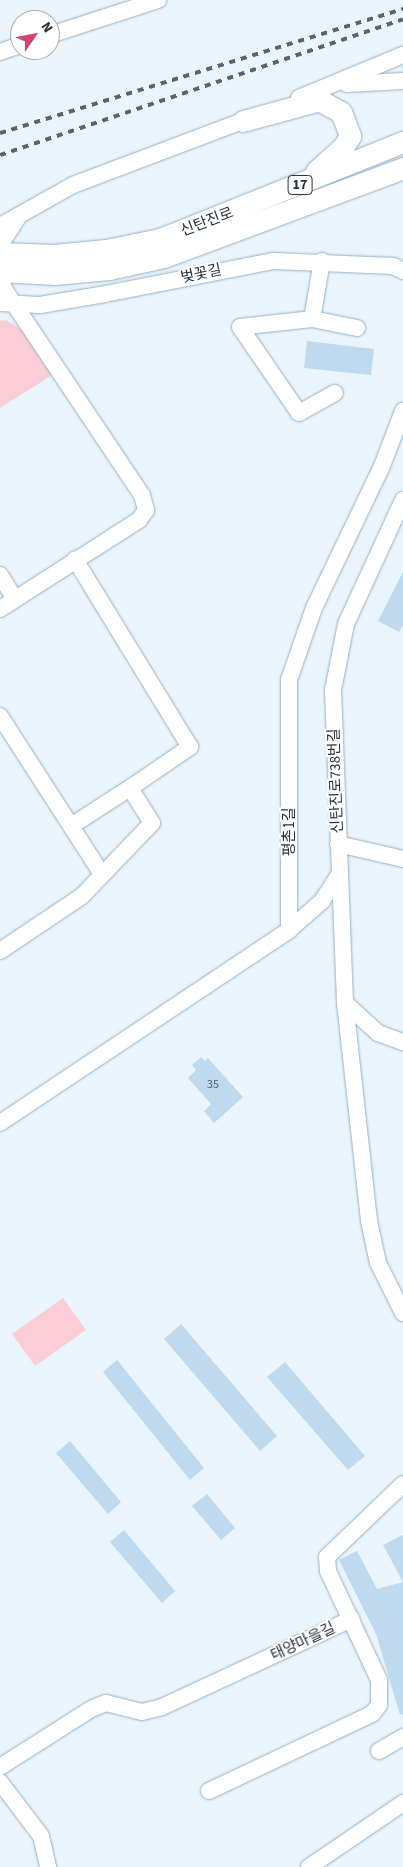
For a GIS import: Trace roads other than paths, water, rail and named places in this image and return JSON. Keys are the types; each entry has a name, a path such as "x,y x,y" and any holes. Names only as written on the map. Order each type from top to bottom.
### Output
{"main road":[{"path":"243,121 319,100 342,112 350,136 343,147 296,186"},
{"name":"신탄진로","path":"0,252 54,255 106,250 200,236 296,186 403,142"},
{"name":"신탄진로","path":"0,271 55,274 109,269 200,236 381,178 403,168"},
{"path":"381,178 403,177"}],"street":[{"path":"60,32 153,1"},
{"path":"0,226 73,185 243,121 403,55"},
{"path":"333,85 403,81"},
{"path":"0,244 19,217"},
{"name":"벚꽃길","path":"0,303 18,306 100,295 274,261 322,261 393,266 403,271"},
{"path":"312,319 322,261"},
{"path":"0,271 4,289 18,306 142,494 146,510 139,520 75,559 0,609"},
{"path":"335,393 299,413 240,327 312,319 357,328"},
{"name":"평촌1길","path":"289,930 289,680 314,608 382,466 403,411"},
{"name":"신탄진로738번길","path":"403,500 359,590 340,644 334,690 338,876 345,1002 369,1221 378,1263 403,1313"},
{"path":"71,826 190,747 75,559"},
{"path":"0,576 15,599"},
{"path":"0,716 102,874"},
{"path":"0,951 82,896 152,823 130,788"},
{"path":"338,844 403,859"},
{"path":"0,1123 289,930 322,901 338,876"},
{"path":"345,1002 378,1033 403,1042"},
{"path":"352,1620 328,1571 327,1556 399,1490"},
{"name":"태양마을길","path":"0,1766 91,1709 106,1704 142,1712 162,1707 352,1620 379,1680 382,1693 372,1714 209,1791"},
{"path":"378,1751 403,1737"},
{"path":"0,1782 41,1836 48,1867"},
{"path":"309,1867 403,1803"}],"railway":[{"path":"0,133 403,9"},
{"path":"0,155 403,19"}]}
